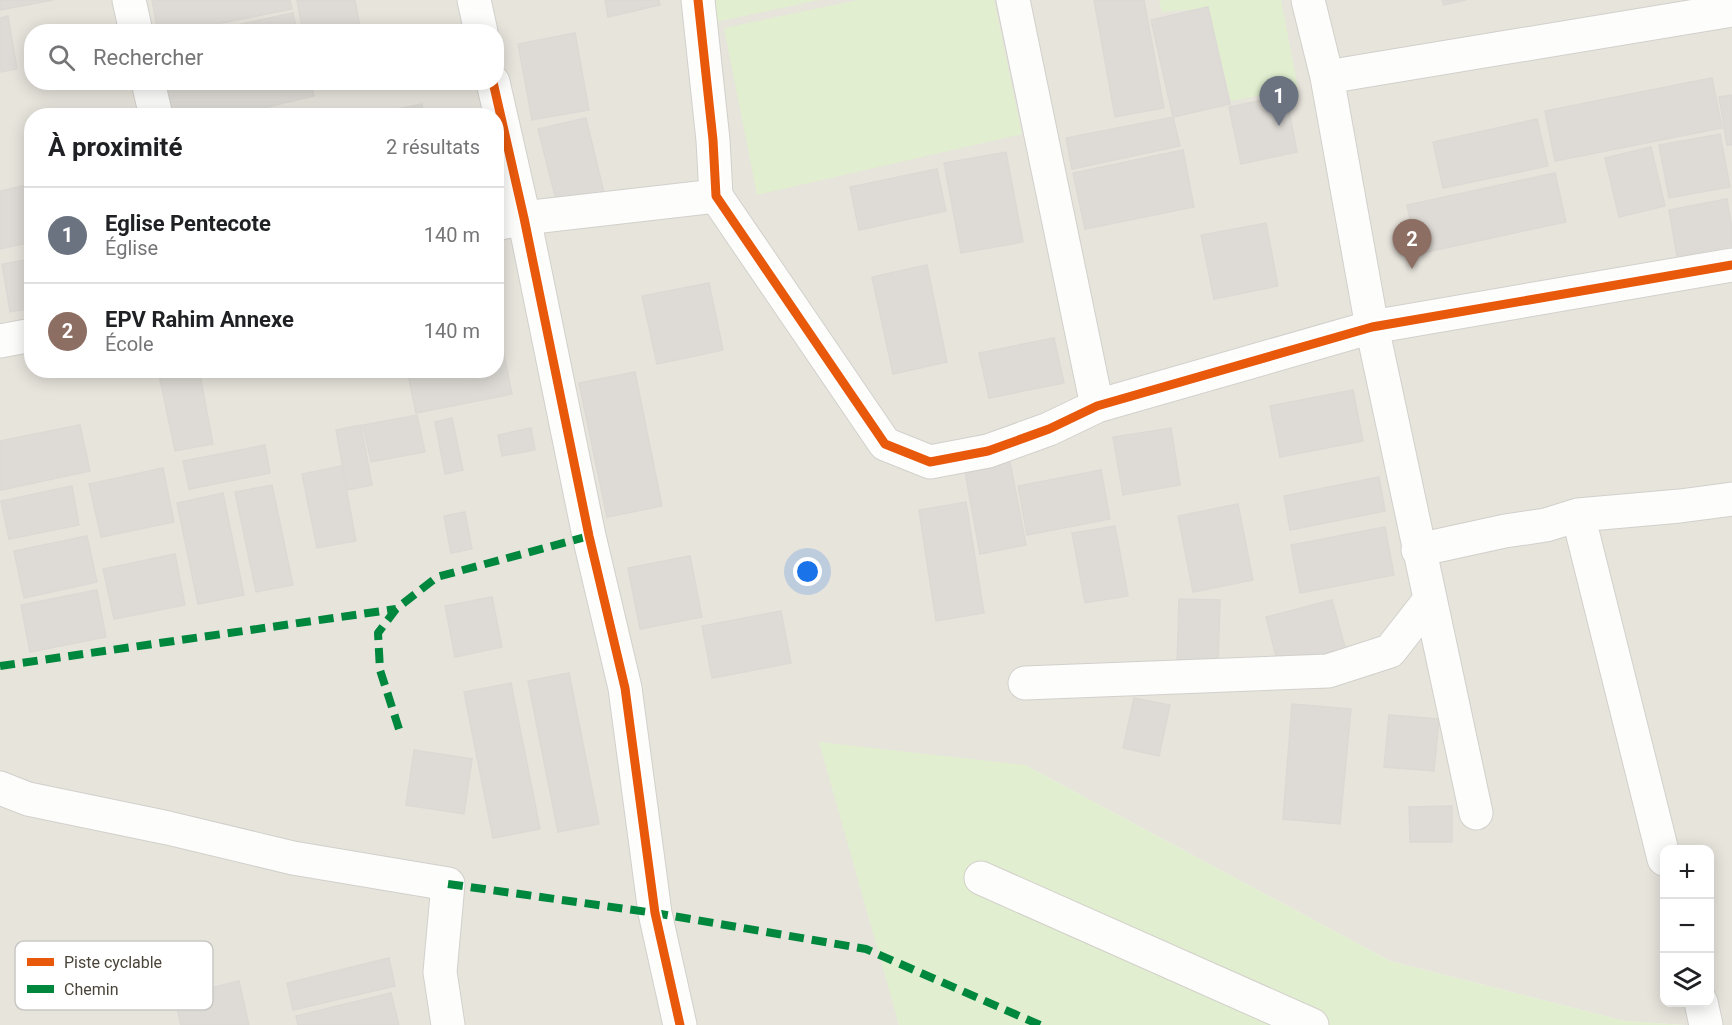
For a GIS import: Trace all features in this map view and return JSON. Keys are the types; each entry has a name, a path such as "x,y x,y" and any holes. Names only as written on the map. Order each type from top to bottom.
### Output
{"street":[{"path":"129,0 134,24"},
{"path":"474,0 479,24"},
{"path":"698,0 713,140 716,196 885,444 930,462 988,451 1049,429 1097,406 1372,327 1732,265"},
{"path":"1013,0 1097,406"},
{"path":"1308,0 1327,77 1372,327 1418,550 1476,813"},
{"path":"1327,77 1732,10"},
{"path":"150,90 154,108"},
{"path":"494,90 496,108"},
{"path":"504,172 510,221 625,688 655,913 680,1025"},
{"path":"510,221 716,196"},
{"path":"0,341 24,337"},
{"path":"1418,550 1505,531 1546,525 1578,515 1732,499"},
{"path":"1578,515 1661,845"},
{"path":"1025,683 1328,671 1390,651 1429,601"},
{"path":"0,788 28,799 168,828 293,858 448,884 440,972 448,1025"},
{"path":"981,878 1312,1025"},
{"path":"1702,1007 1706,1025"}],"shaded area":[{"path":"0,0 1732,0 1732,1025 1625,1021 1390,961 1025,765 893,1001 899,1025 0,1025"}],"green space":[{"path":"711,0 819,0 716,22"},
{"path":"858,0 994,0 1022,134 757,195 724,28"},
{"path":"1159,0 1281,0 1298,88 1231,101 1208,8 1162,12"},
{"path":"819,742 1025,765 1390,961 1625,1021 1686,1025 899,1025"}],"building":[{"path":"0,0 53,0 0,10"},
{"path":"152,0 290,0 292,9 216,24 156,24"},
{"path":"297,0 355,0 359,24 302,24"},
{"path":"605,0 659,0 660,5 608,17"},
{"path":"1094,0 1144,0 1164,108 1115,117"},
{"path":"1442,0 1466,0 1444,5"},
{"path":"1208,7 1230,104 1173,117 1151,20"},
{"path":"293,13 295,24 241,24"},
{"path":"8,16 17,69 0,72 0,18"},
{"path":"575,33 589,110 532,120 518,44"},
{"path":"1712,78 1722,128 1555,161 1545,111"},
{"path":"168,90 313,90 314,96 263,108 172,108"},
{"path":"1286,95 1297,152 1241,164 1229,107"},
{"path":"1732,95 1732,145 1727,145 1719,97"},
{"path":"422,104 423,108 403,108"},
{"path":"1173,117 1180,146 1072,169 1066,138"},
{"path":"586,118 604,193 557,204 538,129"},
{"path":"1537,119 1548,166 1443,188 1433,142"},
{"path":"1720,134 1730,187 1669,198 1659,145"},
{"path":"1651,147 1665,206 1619,217 1605,158"},
{"path":"1183,150 1194,207 1085,229 1073,173"},
{"path":"1006,152 1023,242 961,253 944,163"},
{"path":"937,169 946,211 859,230 850,187"},
{"path":"1555,173 1566,222 1417,254 1407,205"},
{"path":"24,186 24,244 0,249 0,191"},
{"path":"1727,199 1732,246 1677,256 1669,210"},
{"path":"1266,223 1278,286 1214,299 1201,235"},
{"path":"24,260 24,309 10,312 2,264"},
{"path":"927,265 947,362 893,374 872,277"},
{"path":"709,283 723,350 657,364 642,296"},
{"path":"1054,338 1064,383 989,398 979,353"},
{"path":"504,354 512,394 416,413 409,378 504,378"},
{"path":"635,372 662,506 607,517 579,383"},
{"path":"160,378 201,378 213,444 175,451"},
{"path":"1353,390 1363,441 1280,457 1270,406"},
{"path":"417,415 425,452 371,462 363,425"},
{"path":"452,418 463,470 445,474 435,422"},
{"path":"80,425 90,471 1,490 0,441"},
{"path":"361,425 372,485 347,490 336,430"},
{"path":"531,428 535,450 502,456 498,435"},
{"path":"1171,428 1180,485 1123,495 1113,437"},
{"path":"265,445 270,473 189,489 183,461"},
{"path":"1008,452 1026,545 980,554 963,461"},
{"path":"342,466 356,541 317,548 302,474"},
{"path":"163,468 174,522 101,537 89,484"},
{"path":"1101,470 1110,519 1027,535 1018,486"},
{"path":"1379,477 1385,511 1290,530 1284,496"},
{"path":"272,485 293,585 256,592 235,492"},
{"path":"72,486 79,525 9,539 1,501"},
{"path":"223,493 244,595 198,604 177,503"},
{"path":"966,502 984,613 936,621 919,510"},
{"path":"1238,504 1253,580 1193,592 1178,516"},
{"path":"465,512 472,549 451,553 444,516"},
{"path":"1115,526 1128,596 1085,603 1072,533"},
{"path":"1385,527 1394,575 1300,593 1291,545"},
{"path":"87,536 97,582 24,598 14,551"},
{"path":"175,554 185,605 114,619 103,569"},
{"path":"690,556 702,617 640,629 628,568"},
{"path":"97,590 106,637 30,652 21,605"},
{"path":"492,597 502,647 455,657 445,606"},
{"path":"1179,599 1220,600 1218,666 1177,665"},
{"path":"1332,600 1347,654 1280,672 1266,617"},
{"path":"781,611 791,663 712,678 702,626"},
{"path":"569,673 599,824 558,832 528,681"},
{"path":"511,683 540,829 493,838 464,692"},
{"path":"1134,698 1170,705 1159,756 1123,748"},
{"path":"1292,704 1351,709 1340,824 1283,819"},
{"path":"1389,715 1439,719 1434,771 1384,767"},
{"path":"414,750 472,759 464,814 406,805"},
{"path":"1452,806 1452,842 1410,842 1409,807"},
{"path":"389,958 395,986 293,1010 287,983"},
{"path":"239,981 249,1025 181,1025 177,1010 213,1010 213,987"},
{"path":"391,993 399,1025 298,1025 296,1016"}],"marked path":[{"path":"399,729 380,670 378,633 396,609 437,577 589,536"},
{"path":"0,666 396,609"},
{"path":"448,884 655,913 866,949 1040,1025"}],"cycle path":[{"path":"698,0 713,140 716,196 885,444 930,462 988,451 1049,429 1097,406 1372,327 1732,265"},
{"path":"495,90 499,108"},
{"path":"504,130 589,536 625,688 655,913 680,1025"}],"place":[{"name":"Eglise Pentecote","path":"1279,126"},
{"name":"EPV Rahim Annexe","path":"1412,269"}]}
